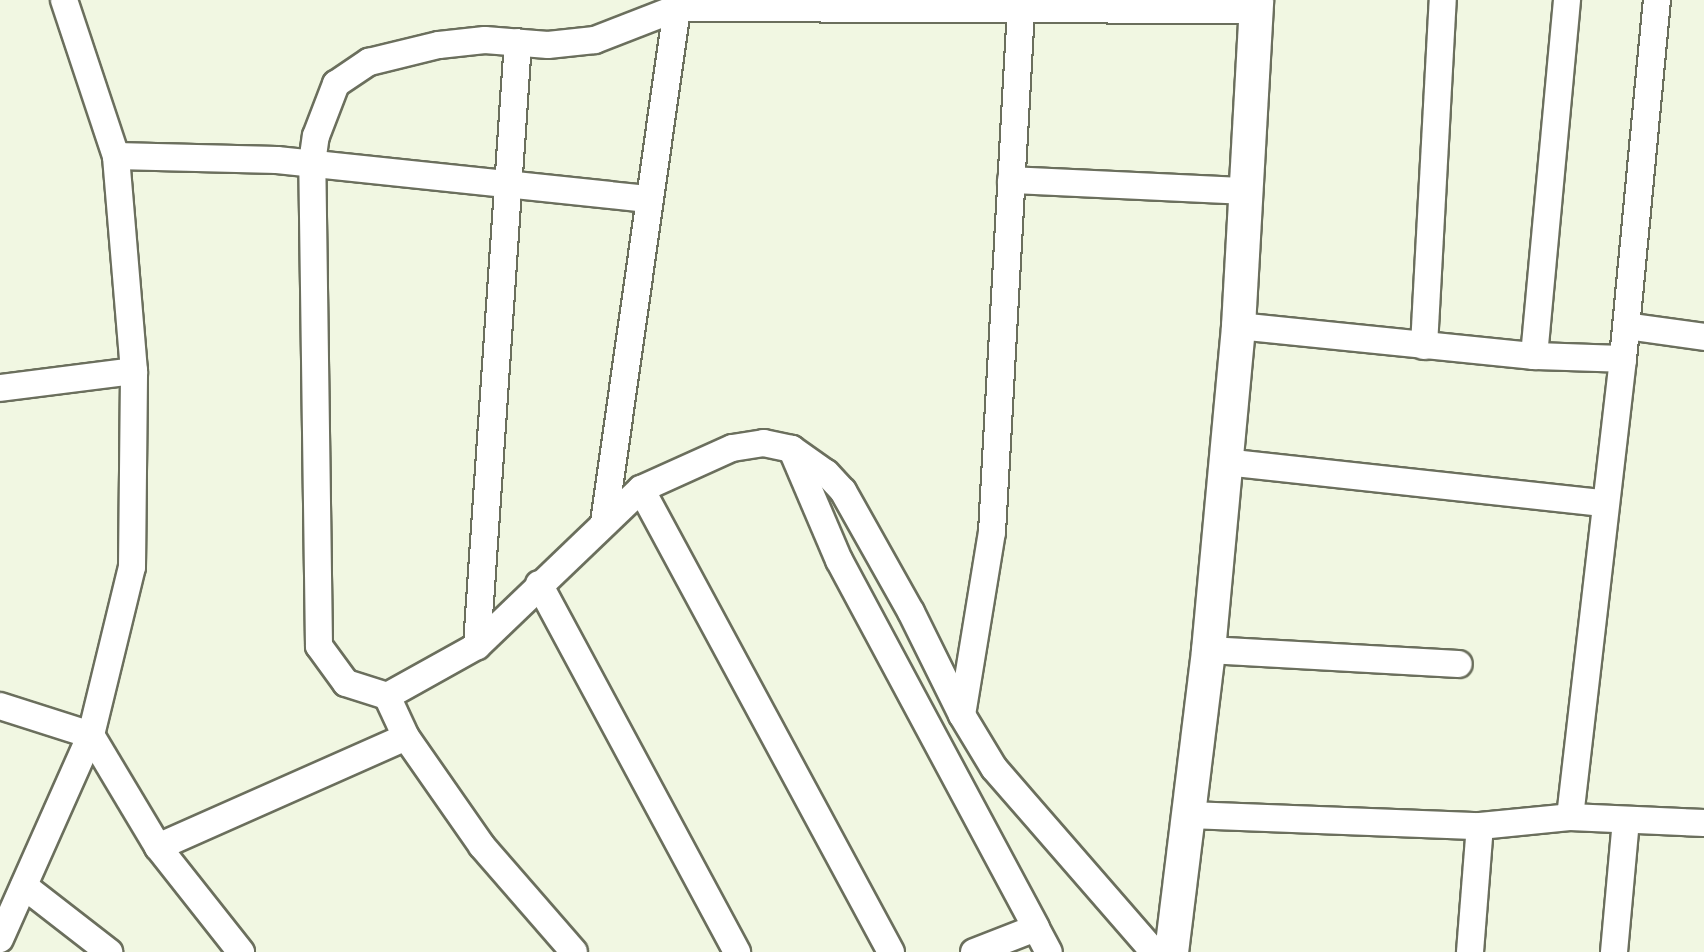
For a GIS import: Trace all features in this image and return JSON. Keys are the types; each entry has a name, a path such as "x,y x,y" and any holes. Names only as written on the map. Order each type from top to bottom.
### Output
{"street":[{"path":"0,939 91,735 132,567 135,523 134,371 116,156 64,0"},
{"path":"1424,346 1443,0"},
{"path":"1534,356 1567,0"},
{"path":"1570,817 1604,503 1623,359 1657,0"},
{"path":"1154,952 994,768 962,715 911,612 843,491 826,473 792,449 764,442 732,448 641,489 539,584 477,646 387,696 346,683 320,646 312,163 316,136 336,84 352,70 369,62 439,45 485,40 548,45 594,40 676,8 1255,5 1238,326 1208,650 1190,815 1171,952"},
{"path":"604,523 676,8"},
{"path":"962,715 992,532 1021,8"},
{"path":"477,646 518,42"},
{"path":"116,156 312,163 509,187 650,199"},
{"path":"1011,180 1245,191"},
{"path":"1238,326 1534,356 1623,359"},
{"path":"1626,326 1704,337"},
{"path":"0,388 134,371"},
{"path":"792,449 839,560 1049,952"},
{"path":"1225,462 1604,503"},
{"path":"641,489 891,952"},
{"path":"539,584 737,952"},
{"path":"1208,650 1459,664"},
{"path":"387,696 406,737 482,846 574,952"},
{"path":"0,706 91,735 158,847 241,952"},
{"path":"158,847 406,737"},
{"path":"1190,815 1480,826 1570,817 1704,823"},
{"path":"1614,952 1626,821"},
{"path":"1470,952 1480,826"},
{"path":"24,886 110,952"},
{"path":"974,952 1036,928"}]}
